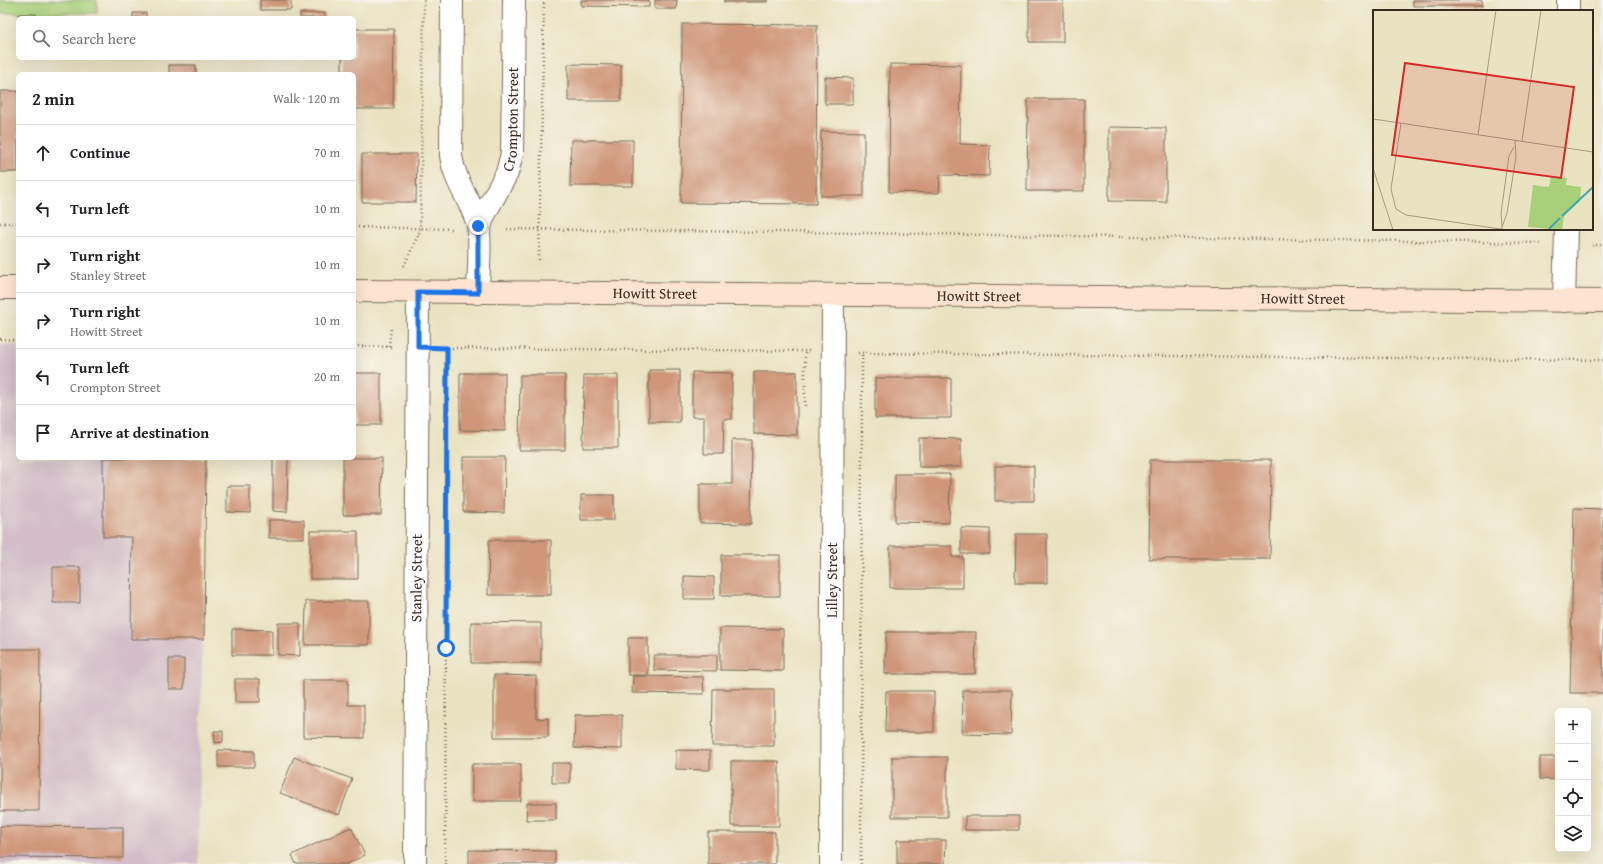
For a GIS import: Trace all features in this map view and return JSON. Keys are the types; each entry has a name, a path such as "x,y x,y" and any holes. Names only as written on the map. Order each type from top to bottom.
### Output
{"main road":[{"path":"0,288 16,288"},
{"name":"Howitt Street","path":"356,292 1603,301"}],"street":[{"name":"Crompton Street","path":"452,0 451,156 455,176 475,214 479,230 478,293"},
{"name":"Crompton Street","path":"479,230 483,217 508,173 512,153 514,0"},
{"path":"1564,301 1566,230"},
{"name":"Stanley Street","path":"408,292 418,347 415,864"},
{"name":"Lilley Street","path":"831,864 834,296"}],"path":[{"path":"389,346 390,330 408,292 405,262 420,231 424,0"},
{"path":"540,260 544,0"},
{"path":"0,223 16,223"},
{"path":"356,227 479,230 1548,243"},
{"path":"0,339 16,340"},
{"path":"356,346 818,351 862,354 1603,360"},
{"path":"445,864 447,348"},
{"path":"862,354 862,864"}],"shaded area":[{"path":"0,345 16,345 16,460 206,460 198,864 0,864"}],"green space":[{"path":"0,0 97,0 97,13 0,13"}],"building":[{"path":"260,0 291,0 291,10 260,10"},
{"path":"581,0 649,0 649,7 581,6"},
{"path":"655,0 677,0 676,9 655,9"},
{"path":"724,0 767,0 767,2 724,2"},
{"path":"1029,0 1063,0 1063,42 1029,42"},
{"path":"1413,0 1482,0 1482,6 1413,6"},
{"path":"133,13 146,13 146,16 133,16"},
{"path":"300,13 325,13 325,16 300,16"},
{"path":"19,14 36,14 36,16 19,16"},
{"path":"682,24 817,25 816,204 681,203"},
{"path":"356,29 394,29 393,109 356,109 356,72 342,72 342,60 356,60"},
{"path":"568,64 621,65 621,101 568,101"},
{"path":"890,64 961,65 960,144 990,145 989,176 940,175 939,193 889,192"},
{"path":"169,65 196,65 196,72 169,72"},
{"path":"825,77 853,78 853,104 825,104"},
{"path":"0,91 16,91 16,172 0,172"},
{"path":"1028,99 1084,99 1084,191 1027,191"},
{"path":"1109,127 1166,128 1166,202 1109,201"},
{"path":"821,131 864,132 864,196 821,196"},
{"path":"571,140 633,140 633,186 570,186"},
{"path":"362,154 417,154 416,202 362,202"},
{"path":"649,370 680,370 680,422 649,422"},
{"path":"692,372 732,373 732,419 724,419 723,454 704,454 704,417 692,417"},
{"path":"754,372 797,372 797,435 754,434"},
{"path":"356,373 381,373 381,425 356,425"},
{"path":"460,373 505,373 505,431 460,430"},
{"path":"520,375 565,375 565,450 519,450"},
{"path":"584,375 618,375 618,448 583,448"},
{"path":"875,378 951,378 951,418 875,418"},
{"path":"919,438 961,439 961,467 919,467"},
{"path":"732,440 752,440 751,524 700,523 700,484 732,484"},
{"path":"463,457 505,457 504,513 463,512"},
{"path":"356,458 382,458 381,515 343,515 343,460 356,460"},
{"path":"103,460 206,460 204,639 131,639 132,537 103,537"},
{"path":"273,460 288,460 287,512 273,511"},
{"path":"1150,460 1271,460 1270,559 1149,559"},
{"path":"995,466 1034,466 1034,501 995,501"},
{"path":"895,474 950,474 949,523 895,522"},
{"path":"227,486 250,486 250,513 227,512"},
{"path":"581,495 614,495 614,520 581,520"},
{"path":"1574,508 1603,509 1603,693 1570,693"},
{"path":"269,520 304,520 304,538 269,538"},
{"path":"961,528 990,529 990,554 961,554"},
{"path":"310,531 358,531 358,579 310,579"},
{"path":"1016,534 1047,534 1047,583 1015,583"},
{"path":"489,540 551,540 551,595 488,595"},
{"path":"890,546 952,546 952,557 963,557 963,588 890,588"},
{"path":"721,555 780,555 780,596 721,596"},
{"path":"53,567 80,567 80,603 53,603"},
{"path":"684,576 714,577 714,599 684,599"},
{"path":"306,601 369,601 369,645 305,645"},
{"path":"471,622 541,623 541,663 471,663"},
{"path":"278,623 300,623 300,656 278,655"},
{"path":"720,628 783,629 783,671 720,670"},
{"path":"232,629 272,630 272,655 232,655"},
{"path":"886,632 976,632 975,674 885,674"},
{"path":"628,638 648,638 648,675 628,675"},
{"path":"0,649 40,649 39,811 0,811"},
{"path":"654,655 717,655 717,671 654,670"},
{"path":"169,659 184,659 184,689 169,689"},
{"path":"494,675 536,676 536,719 548,718 548,737 494,737"},
{"path":"633,676 703,677 704,694 632,693"},
{"path":"235,679 260,679 260,702 235,702"},
{"path":"303,680 348,680 348,705 364,705 364,738 303,737"},
{"path":"713,689 774,689 774,746 712,746"},
{"path":"963,690 1012,690 1011,735 962,734"},
{"path":"886,691 934,691 934,732 885,732"},
{"path":"575,715 622,715 622,749 574,748"},
{"path":"214,731 223,731 223,742 215,743"},
{"path":"218,750 254,751 254,767 218,767"},
{"path":"676,750 710,751 710,770 676,769"},
{"path":"294,757 352,779 339,815 280,793"},
{"path":"892,757 947,757 947,817 892,817"},
{"path":"1540,757 1555,757 1555,780 1540,779"},
{"path":"731,761 779,761 779,826 731,826"},
{"path":"552,763 570,763 570,783 552,783"},
{"path":"472,764 521,764 521,801 472,801"},
{"path":"527,803 556,803 556,820 526,820"},
{"path":"965,816 1019,816 1019,830 965,830"},
{"path":"0,826 123,827 123,858 0,857"},
{"path":"351,827 365,855 347,864 296,864 292,855"},
{"path":"708,832 775,832 775,864 708,864"},
{"path":"897,840 946,840 945,864 897,864"},
{"path":"469,850 555,851 555,864 469,864"}],"route":[{"path":"446,648 447,348 418,347 418,292 478,293 478,226"}]}
